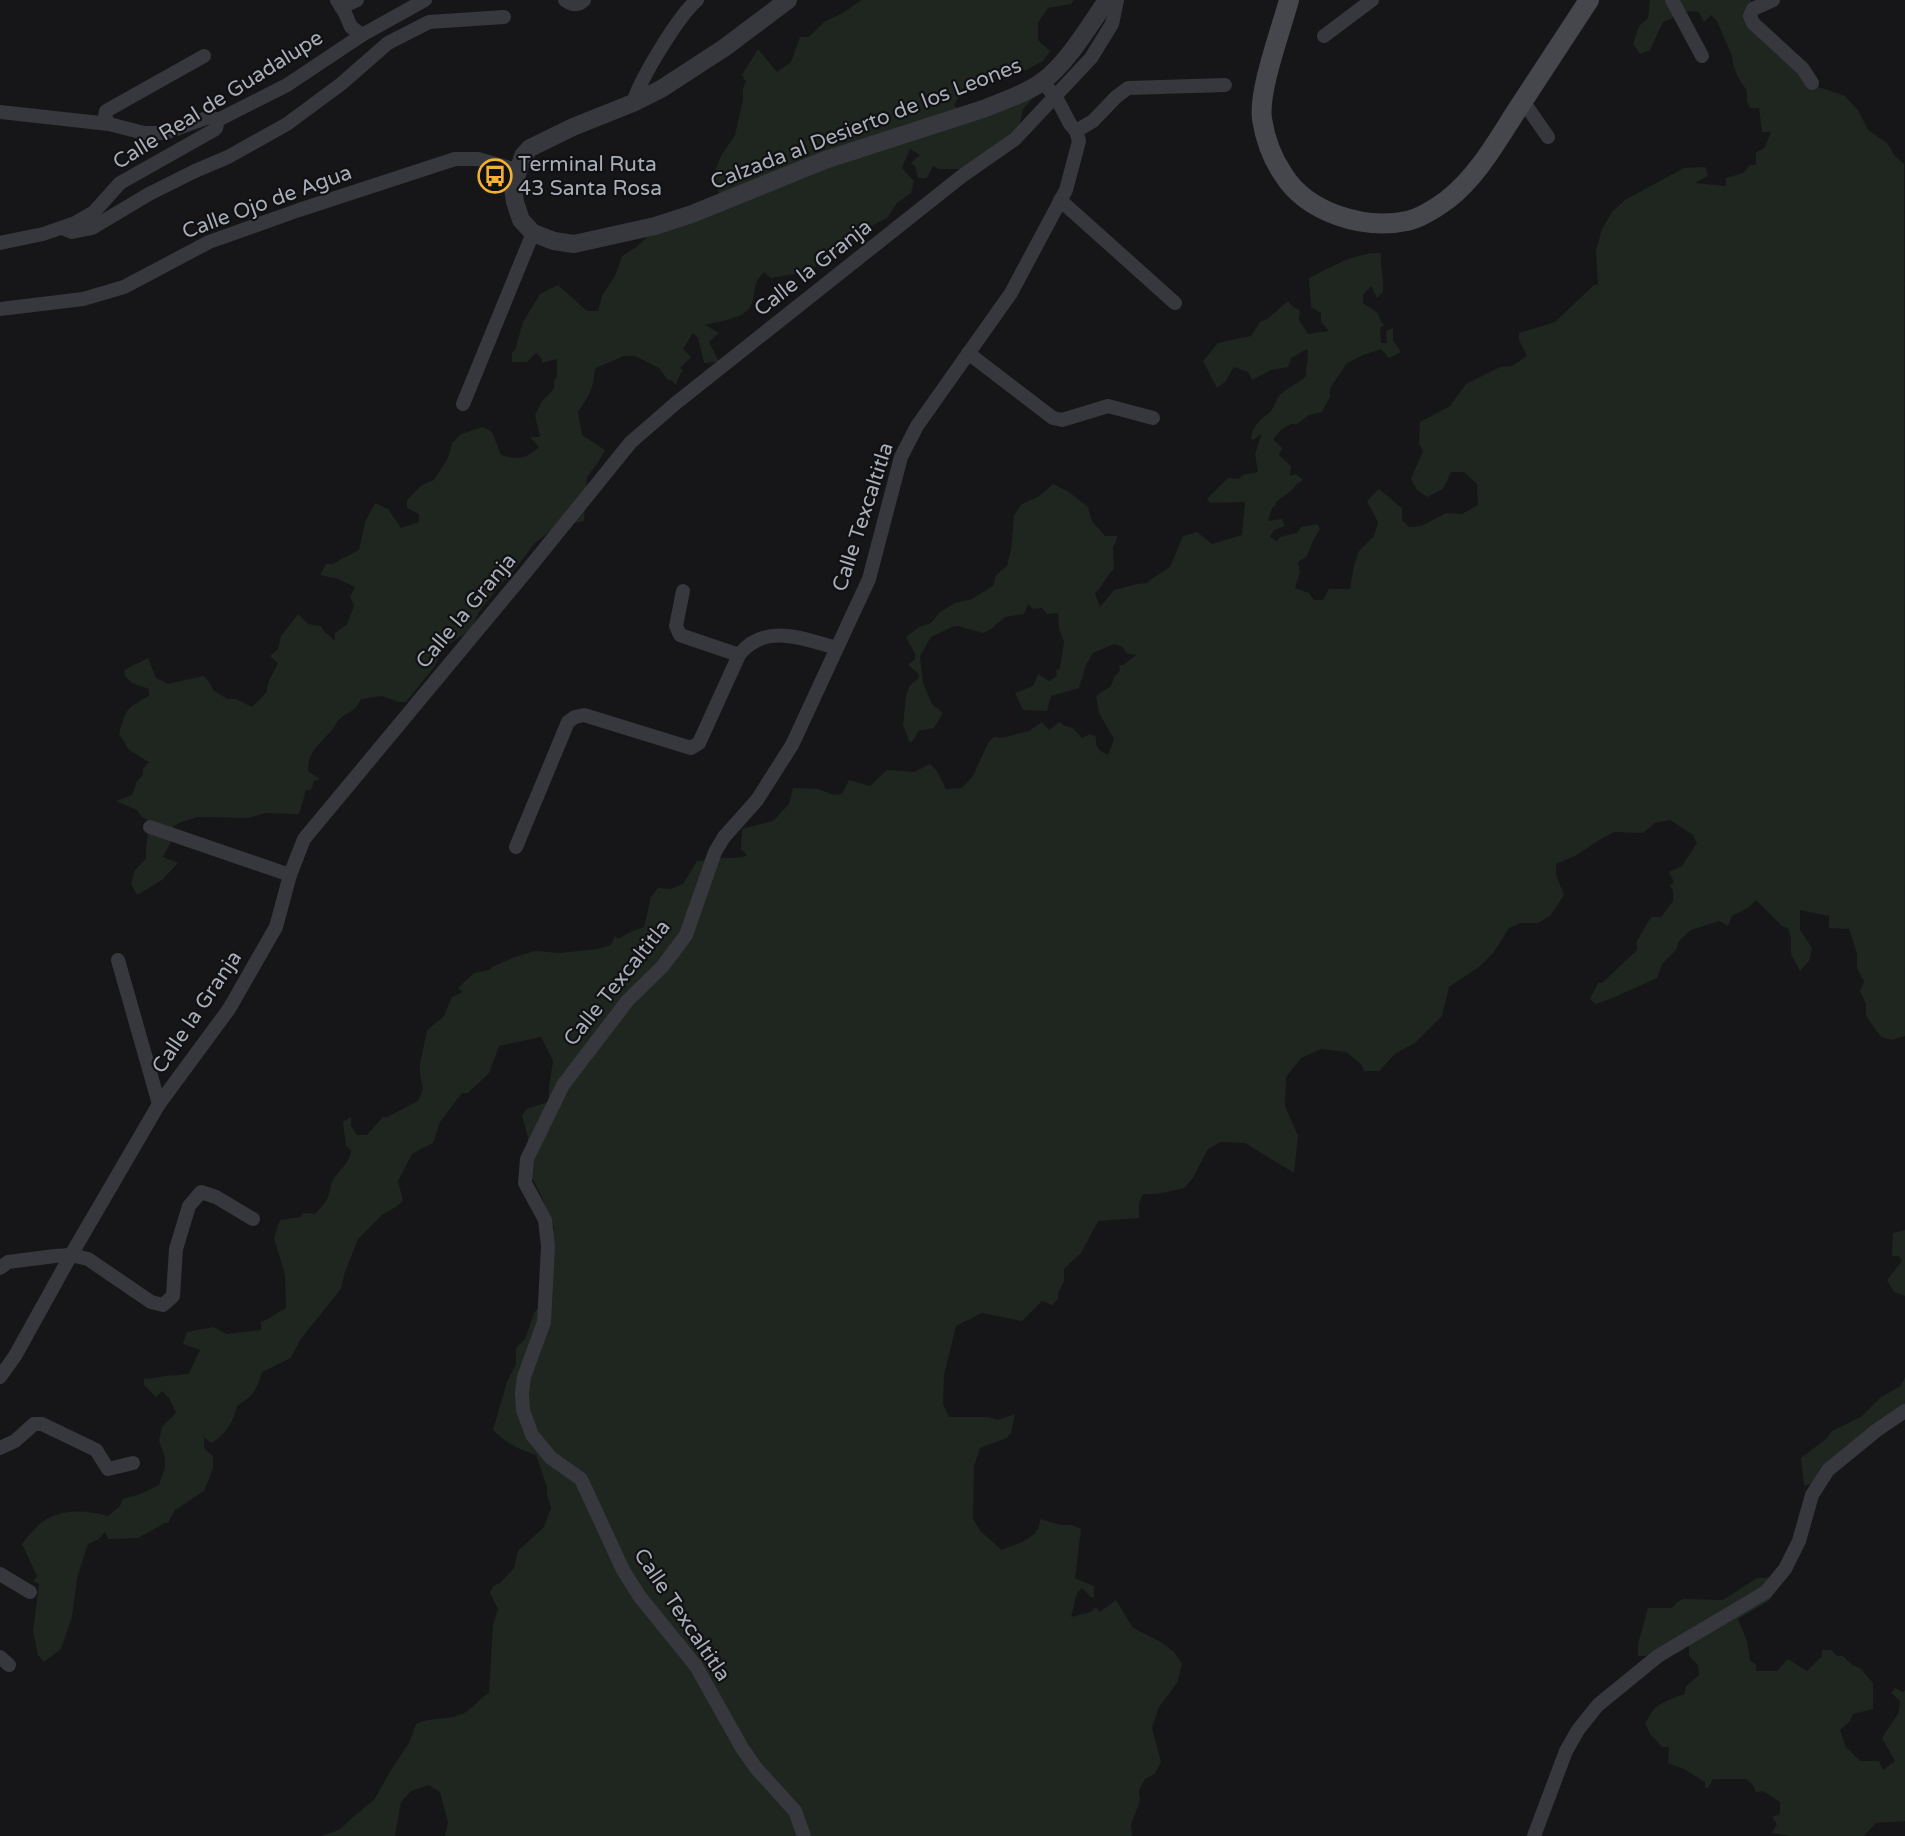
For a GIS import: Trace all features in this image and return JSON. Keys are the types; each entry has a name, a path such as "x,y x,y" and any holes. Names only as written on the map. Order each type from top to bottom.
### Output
{"main road":[{"path":"1290,0 1262,98 1262,117 1269,147 1283,175 1301,195 1328,212 1358,221 1382,224 1409,221 1431,211 1449,198 1482,164 1589,0"}],"street":[{"path":"357,0 339,4 351,27 362,35"},
{"name":"Calle Real de Guadalupe","path":"0,243 43,234 75,223 94,212 120,183 214,130 218,120 287,85 362,35 425,0"},
{"path":"565,0 572,4 579,4 584,0"},
{"path":"633,103 637,90 669,38 688,8 697,0"},
{"path":"463,404 533,233 521,220 513,187 523,156 530,148 573,127 633,103 692,70 788,0"},
{"name":"Calzada al Desierto de los Leones","path":"533,233 554,241 574,244 655,226 692,214 825,160 1008,99 1042,82 1068,54 1107,0"},
{"name":"Calle la Granja","path":"0,1377 15,1356 159,1104 229,1009 276,927 290,875 304,839 631,442 676,403 962,176 1015,139 1091,58 1112,24 1117,0"},
{"path":"1324,36 1372,0"},
{"path":"1672,0 1702,56"},
{"path":"1773,0 1749,8 1753,23 1803,69 1812,83"},
{"path":"62,228 72,232 92,228 149,195 228,157 287,124 341,84 388,43 429,22 504,17"},
{"path":"109,124 105,117 106,111 204,56"},
{"path":"1042,82 1056,97 1077,131 1093,121 1128,88 1225,85"},
{"path":"1523,101 1548,138"},
{"path":"0,112 109,124 144,133 165,133 209,117 218,120"},
{"name":"Calle Texcaltitla","path":"804,1836 795,1811 741,1748 696,1666 640,1597 622,1570 581,1479 551,1458 532,1435 523,1410 522,1393 524,1377 544,1322 548,1246 545,1220 525,1183 527,1160 563,1085 628,1000 662,967 686,936 715,852 724,837 757,800 792,745 869,579 901,457 917,426 1011,293 1066,190 1079,141 1077,131"},
{"name":"Calle Ojo de Agua","path":"0,309 83,299 124,287 209,242 455,159 478,159 517,170"},
{"path":"1060,201 1175,303"},
{"path":"969,353 1053,418 1062,420 1108,406 1152,418"},
{"path":"683,591 676,626 680,635 739,655"},
{"path":"516,848 568,722 574,717 584,715 691,748 699,743 739,655 748,645 769,636 790,636 837,648"},
{"path":"150,828 290,875"},
{"path":"118,960 159,1104"},
{"path":"0,1268 8,1262 71,1255 88,1259 151,1302 163,1305 173,1296 176,1249 189,1206 201,1192 216,1197 253,1219"},
{"path":"1534,1836 1566,1751 1578,1730 1598,1705 1658,1656 1766,1592 1785,1569 1799,1540 1812,1495 1828,1470 1877,1430 1905,1411"},
{"path":"0,1448 15,1441 34,1424 42,1424 96,1450 108,1469 133,1463"},
{"path":"0,1574 30,1592"}],"shaded area":[{"path":"861,0 1074,0 1071,4 1048,8 1038,23 1038,40 1050,51 1043,61 1026,70 1016,70 1000,78 967,83 954,105 972,121 1031,82 1033,98 1023,109 1020,124 1007,136 993,163 974,169 939,169 933,166 927,178 918,178 915,166 911,163 920,155 910,149 902,168 914,181 911,193 897,203 887,218 863,230 850,244 830,259 806,272 771,278 764,272 756,283 752,303 745,313 705,325 719,333 709,342 719,362 704,363 698,338 693,333 683,349 691,357 680,368 683,371 676,385 668,380 659,368 635,356 624,356 596,368 591,390 578,412 582,435 605,450 587,477 584,521 555,527 534,544 479,612 471,630 452,642 440,654 435,666 406,702 398,702 382,696 361,699 353,710 339,720 310,758 308,771 320,779 314,781 311,790 306,790 299,814 265,813 248,818 197,817 179,823 164,832 173,838 163,857 178,863 162,880 137,895 131,884 135,870 146,859 150,821 142,817 137,810 116,801 132,795 137,781 143,775 143,769 149,762 129,750 119,734 128,710 149,696 149,689 132,683 125,676 124,670 148,658 156,678 168,684 204,676 213,690 227,699 236,699 252,707 266,693 278,663 270,656 278,649 281,636 298,614 308,624 321,626 335,641 335,633 347,624 354,606 350,597 355,587 338,579 320,575 326,564 332,564 359,550 365,522 375,503 388,509 401,528 419,522 419,514 407,508 407,500 422,485 434,480 448,458 452,443 461,434 483,427 492,432 501,455 512,458 530,454 539,447 530,437 540,437 535,415 542,401 554,389 557,359 542,363 542,359 536,353 527,362 512,362 512,353 515,350 523,322 540,294 558,285 587,311 598,311 602,296 616,274 622,256 635,248 664,222 715,211 719,193 712,179 721,156 735,135 746,82 742,75 758,49 777,72 791,62 800,37 809,37 824,22 843,13"},
{"path":"1650,0 1751,0 1753,25 1768,38 1806,83 1845,96 1858,110 1868,130 1887,143 1895,156 1904,164 1905,1036 1892,1040 1881,1037 1866,1016 1866,1004 1860,991 1864,982 1857,968 1857,953 1849,929 1829,928 1829,916 1800,910 1800,930 1812,948 1809,961 1800,971 1791,954 1791,938 1788,928 1782,926 1756,900 1748,908 1732,916 1728,926 1719,921 1691,930 1679,941 1676,950 1662,964 1657,978 1596,1004 1590,999 1598,983 1602,983 1637,950 1637,941 1651,917 1661,917 1673,901 1673,890 1670,886 1674,882 1669,872 1682,866 1697,843 1693,835 1670,820 1655,823 1643,833 1614,832 1575,856 1556,864 1556,875 1564,895 1550,916 1538,923 1521,923 1509,928 1494,952 1479,967 1449,987 1442,1016 1415,1043 1396,1053 1379,1071 1364,1071 1361,1064 1346,1052 1321,1049 1301,1058 1286,1077 1285,1106 1298,1136 1294,1173 1245,1143 1221,1142 1208,1149 1193,1178 1184,1188 1157,1194 1143,1194 1139,1203 1139,1218 1098,1221 1081,1253 1064,1269 1064,1281 1058,1293 1058,1299 1052,1305 1042,1301 1022,1321 982,1313 956,1326 944,1375 943,1404 949,1417 988,1417 998,1420 1015,1414 1011,1433 1007,1438 980,1448 974,1466 973,1518 980,1531 1002,1550 1032,1536 1039,1526 1040,1519 1081,1529 1075,1578 1094,1586 1094,1597 1082,1588 1077,1593 1071,1617 1091,1612 1096,1607 1100,1612 1116,1600 1133,1628 1161,1642 1174,1652 1182,1664 1177,1683 1159,1707 1152,1728 1161,1762 1155,1774 1145,1779 1139,1790 1140,1801 1131,1824 1132,1836 445,1836 448,1822 440,1792 429,1785 411,1791 401,1802 395,1836 321,1836 339,1830 374,1800 409,1743 416,1724 462,1714 489,1693 493,1625 498,1609 490,1593 493,1586 500,1583 514,1568 518,1551 544,1527 551,1508 547,1487 536,1455 513,1446 493,1430 507,1382 516,1364 516,1348 525,1339 534,1313 546,1297 545,1265 554,1228 529,1172 528,1138 522,1115 528,1108 549,1102 553,1061 541,1037 499,1046 489,1073 468,1093 462,1093 440,1122 433,1143 412,1154 398,1181 403,1201 383,1214 358,1239 341,1289 300,1340 291,1358 262,1372 254,1392 237,1406 231,1423 221,1436 211,1443 204,1437 204,1448 213,1456 213,1468 204,1491 175,1510 168,1523 138,1538 108,1539 105,1532 99,1539 88,1544 77,1578 72,1617 61,1649 44,1662 38,1655 33,1632 39,1584 33,1581 37,1576 22,1544 42,1522 50,1517 66,1512 91,1512 108,1516 120,1506 123,1499 159,1485 165,1467 165,1458 159,1440 162,1427 176,1413 169,1398 162,1391 156,1397 144,1385 144,1379 189,1373 200,1350 183,1344 187,1332 214,1327 227,1334 261,1330 261,1322 286,1308 285,1275 274,1238 280,1220 300,1217 303,1213 315,1214 325,1202 332,1182 350,1155 351,1150 346,1146 343,1122 351,1117 351,1126 357,1135 367,1135 383,1117 418,1101 423,1089 420,1064 427,1030 444,1016 452,997 463,992 458,988 474,973 489,970 512,958 535,951 560,953 597,949 611,945 615,936 618,939 644,927 651,897 658,888 671,889 683,884 697,861 738,858 747,855 741,849 742,829 773,821 789,804 793,788 818,789 834,795 842,794 849,780 870,786 887,770 914,772 930,764 937,771 946,789 962,788 973,776 988,743 994,737 1002,738 1029,731 1042,722 1049,730 1060,722 1073,728 1082,738 1090,734 1096,737 1098,748 1108,755 1114,739 1099,713 1096,696 1111,686 1114,677 1120,671 1119,665 1123,665 1136,655 1126,653 1123,647 1114,644 1093,653 1086,665 1079,688 1051,696 1047,711 1023,710 1015,693 1033,686 1038,674 1049,681 1057,676 1056,671 1060,668 1064,642 1059,629 1058,613 1047,614 1042,608 1033,609 1028,604 1024,614 1005,617 983,633 958,626 952,627 931,637 920,656 923,683 932,704 943,713 934,728 918,731 910,743 903,725 906,696 910,685 919,678 918,673 908,665 915,659 915,654 906,637 919,627 931,623 940,612 955,603 972,599 993,586 996,575 1007,566 1014,515 1022,504 1038,497 1053,484 1069,492 1088,507 1092,521 1105,536 1118,536 1113,548 1114,569 1095,593 1100,607 1114,590 1147,583 1170,567 1183,536 1197,532 1212,544 1242,535 1245,502 1210,503 1207,499 1228,478 1239,479 1243,475 1258,472 1255,454 1261,436 1260,434 1255,439 1251,439 1253,430 1271,411 1279,396 1306,376 1308,352 1307,349 1291,358 1288,367 1271,370 1252,380 1248,372 1234,367 1225,382 1217,388 1203,361 1218,343 1251,336 1260,322 1267,319 1288,301 1300,310 1299,320 1308,334 1329,331 1321,322 1321,313 1311,307 1309,278 1353,258 1381,253 1383,292 1377,298 1371,286 1363,295 1363,303 1378,313 1384,325 1380,328 1381,343 1387,343 1386,331 1393,328 1393,340 1401,352 1389,358 1381,349 1347,363 1330,388 1330,397 1322,412 1309,415 1297,424 1291,424 1282,429 1273,439 1282,448 1279,455 1291,466 1290,476 1296,474 1303,480 1272,508 1268,521 1282,519 1285,526 1274,530 1270,537 1277,541 1280,537 1297,533 1301,527 1317,524 1320,529 1307,556 1298,562 1300,572 1295,588 1309,593 1314,600 1323,600 1329,589 1350,589 1359,551 1374,536 1378,522 1367,501 1379,489 1402,508 1402,520 1409,527 1421,526 1446,513 1462,514 1478,505 1477,484 1464,472 1451,472 1443,489 1427,497 1417,490 1411,479 1423,451 1419,444 1420,422 1450,406 1466,384 1500,367 1512,366 1527,356 1519,340 1519,333 1555,322 1594,285 1598,285 1596,251 1602,229 1612,212 1625,200 1684,168 1705,167 1708,176 1695,183 1726,186 1726,178 1743,173 1750,165 1756,165 1756,153 1765,147 1771,132 1762,132 1759,108 1750,108 1747,101 1747,90 1733,65 1732,56 1717,21 1711,15 1704,22 1699,12 1689,11 1663,22 1650,50 1640,54 1633,44 1639,26 1648,18"},
{"path":"1905,1230 1905,1296 1894,1292 1887,1280 1902,1261 1899,1256 1892,1256 1893,1233"},
{"path":"1905,1377 1905,1409 1885,1419 1881,1418 1872,1433 1825,1480 1804,1486 1801,1458 1826,1439 1832,1431 1861,1417 1881,1397 1901,1386"},
{"path":"1780,1577 1770,1600 1738,1619 1747,1641 1750,1660 1756,1665 1756,1671 1777,1671 1788,1659 1807,1671 1822,1656 1822,1650 1831,1650 1837,1656 1843,1656 1852,1665 1860,1668 1873,1683 1873,1709 1853,1714 1850,1721 1840,1730 1846,1747 1860,1761 1879,1761 1883,1770 1895,1761 1882,1738 1899,1712 1900,1701 1891,1693 1895,1688 1903,1692 1905,1690 1905,1821 1876,1823 1864,1836 1791,1836 1772,1833 1777,1824 1772,1817 1780,1814 1780,1802 1763,1791 1756,1792 1753,1785 1746,1779 1713,1779 1708,1788 1705,1788 1705,1782 1684,1769 1668,1763 1669,1747 1662,1747 1650,1734 1645,1722 1653,1710 1667,1701 1684,1695 1686,1686 1699,1675 1698,1665 1689,1656 1689,1643 1638,1656 1638,1644 1648,1608 1672,1608 1684,1599 1723,1600 1757,1578"}],"place":[{"name":"Terminal Ruta 43 Santa Rosa","path":"495,176"}]}
